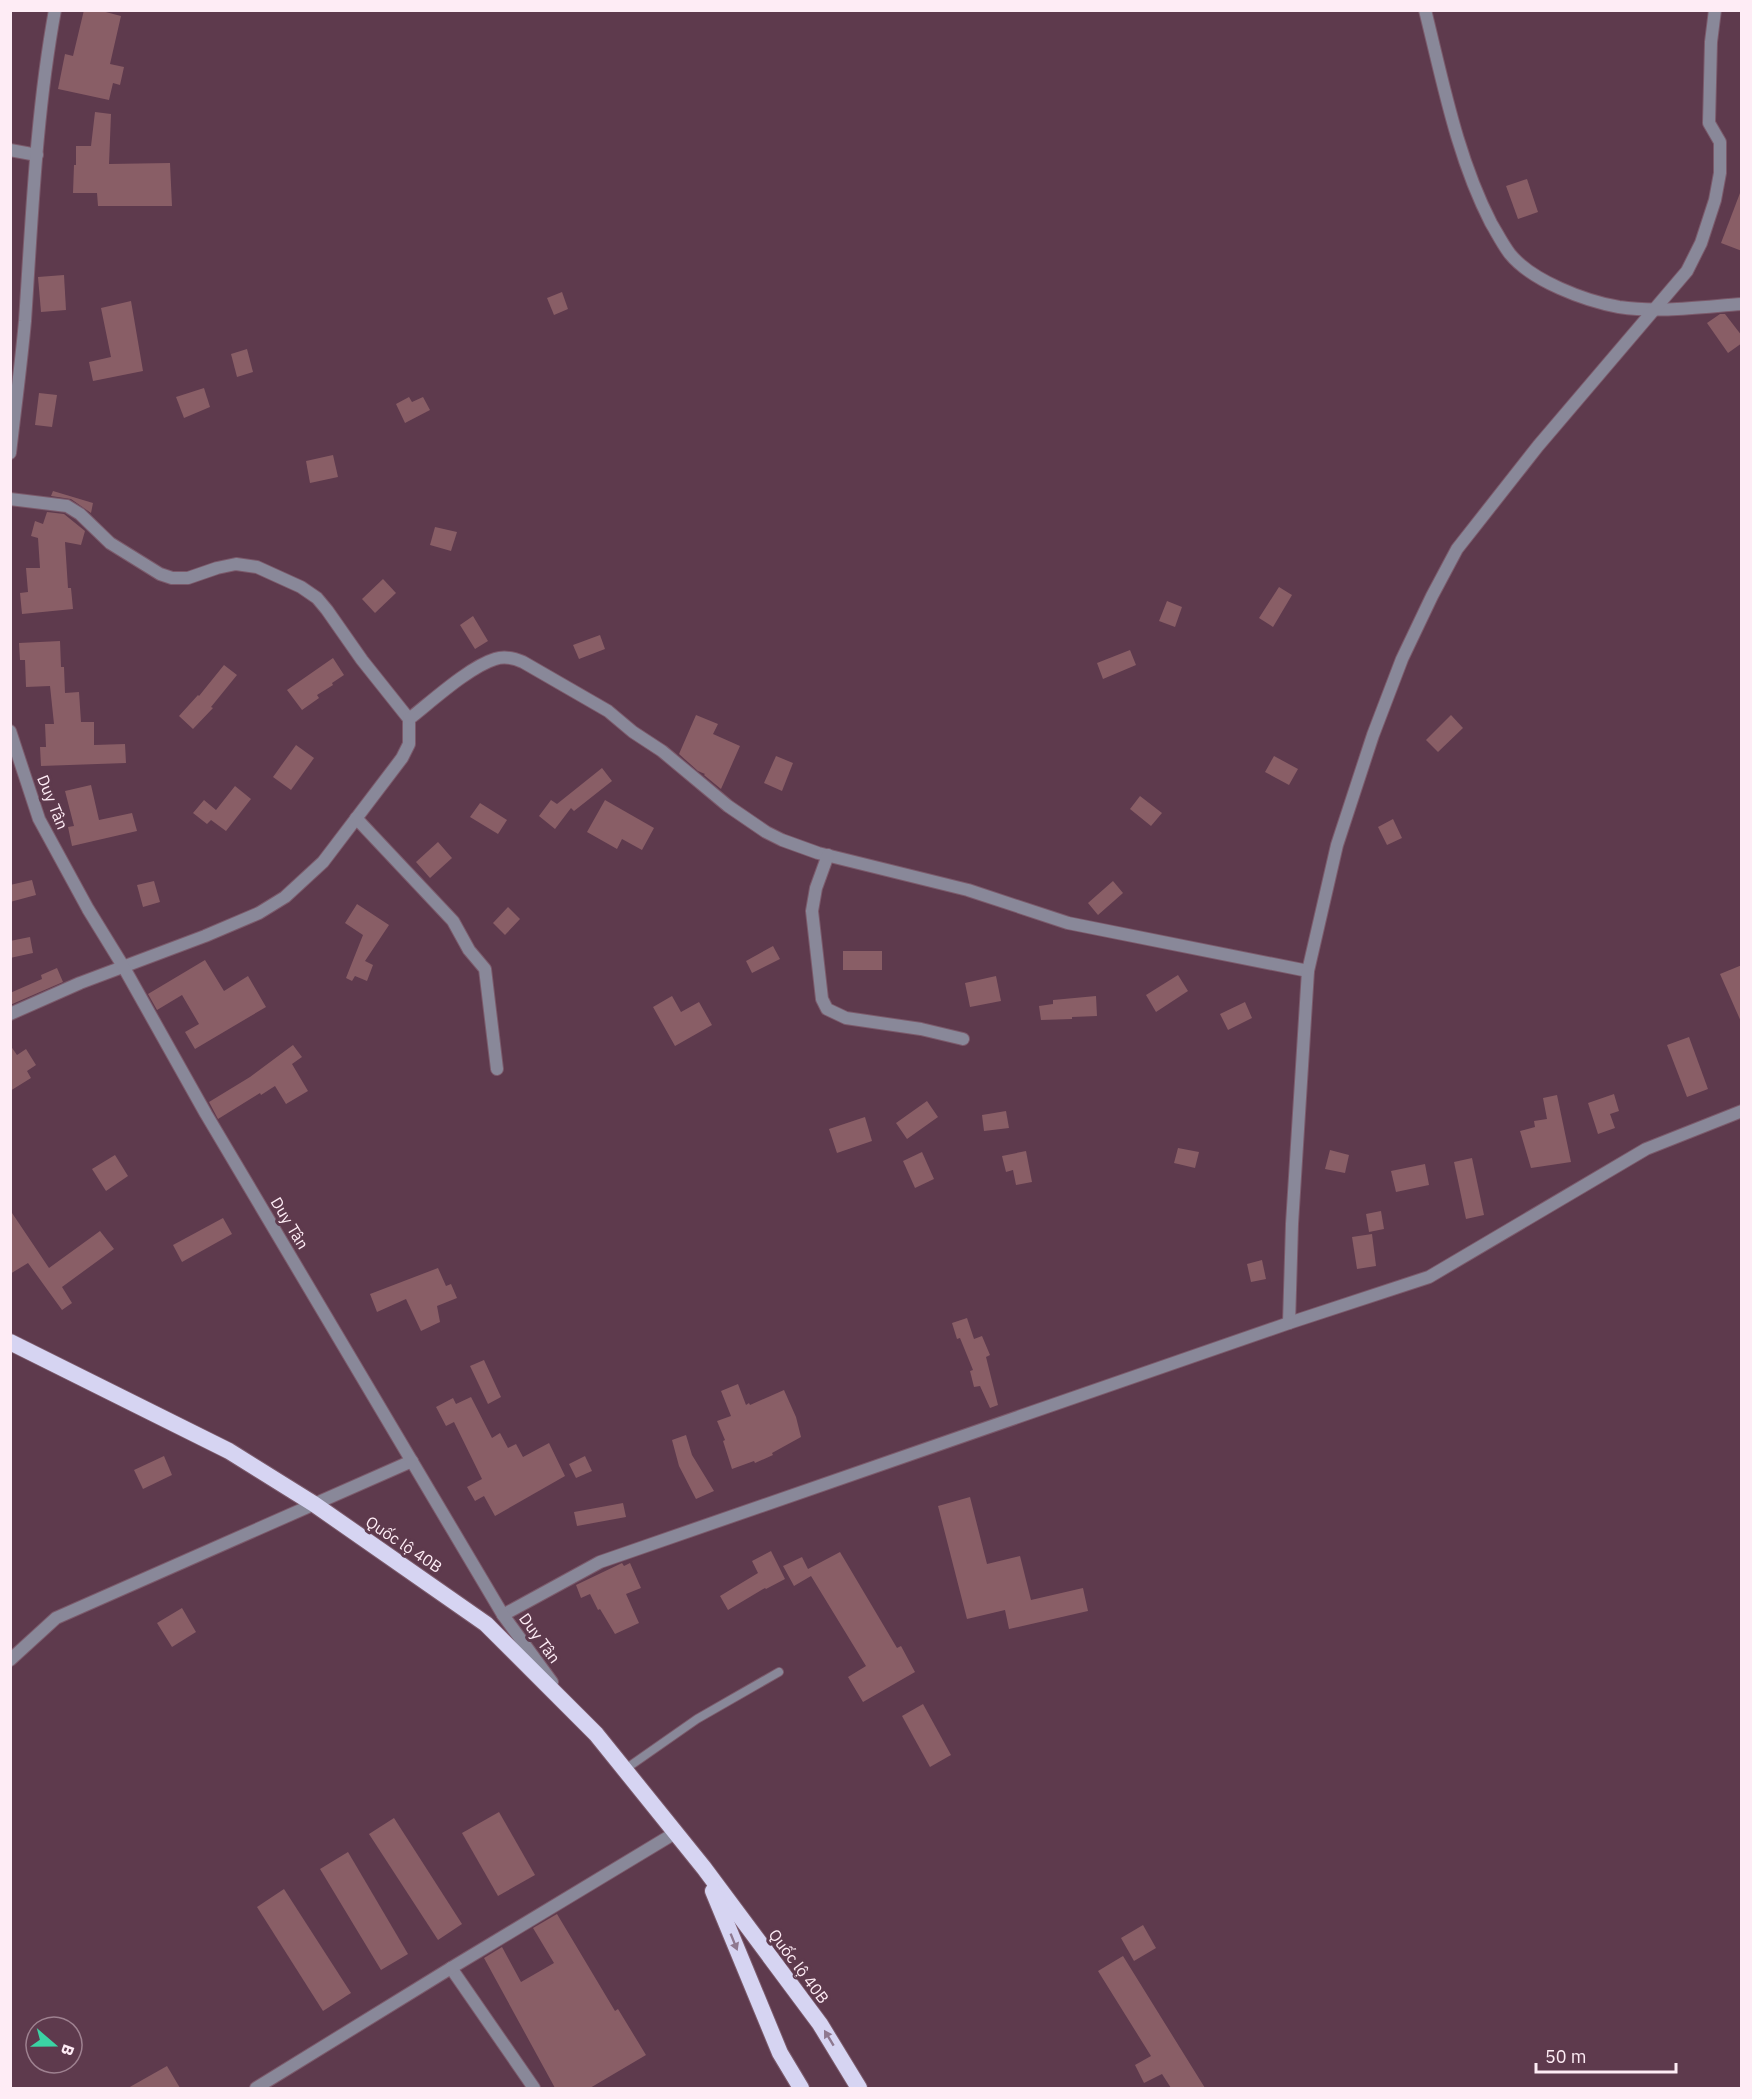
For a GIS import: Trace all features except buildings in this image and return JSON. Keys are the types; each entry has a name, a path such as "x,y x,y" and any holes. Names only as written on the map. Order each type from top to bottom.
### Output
{"highway":[{"name":"Quốc lộ 40B","path":"10,1342 229,1450 314,1504 486,1624 596,1734 704,1868 820,2024 859,2088"},
{"name":"Quốc lộ 40B","path":"704,1868 780,2053 801,2088"}],"street":[{"path":"10,453 24,325 38,119 55,10"},
{"path":"1425,10 1463,157 1482,204 1510,255 1531,272 1556,286 1586,298 1619,307 1656,309 1742,304"},
{"path":"1289,1323 1292,1224 1301,1114 1308,971 1326,887 1354,790 1402,659 1457,549 1538,446 1656,309 1687,270 1701,243 1719,182 1720,142 1709,123 1711,42 1715,10"},
{"path":"10,150 37,155"},
{"path":"10,499 66,506 80,514 110,543 160,574 172,578 188,578 236,564 257,567 301,587 317,598 327,610 362,660 409,719 409,744 402,758 323,862 285,897 274,905 205,936 123,966 10,1014"},
{"path":"409,719 480,666 496,658 512,658 523,662 608,711 633,732 662,751 728,806 782,840 828,855 968,890 1068,923 1308,971"},
{"name":"Duy Tân","path":"10,731 39,819 88,909 123,966 206,1114 504,1615 575,1714"},
{"path":"356,818 453,921 469,950 485,969 497,1069"},
{"path":"828,855 816,888 812,910 822,999 827,1009 846,1018 921,1029 963,1039"},
{"path":"504,1615 600,1562 1289,1323 1430,1277 1646,1149 1742,1111"},
{"path":"10,1660 56,1618 412,1461"},
{"path":"256,2088 675,1833"},
{"path":"451,1968 534,2088"}],"lane":[{"path":"624,1770 697,1719 779,1672"}]}
